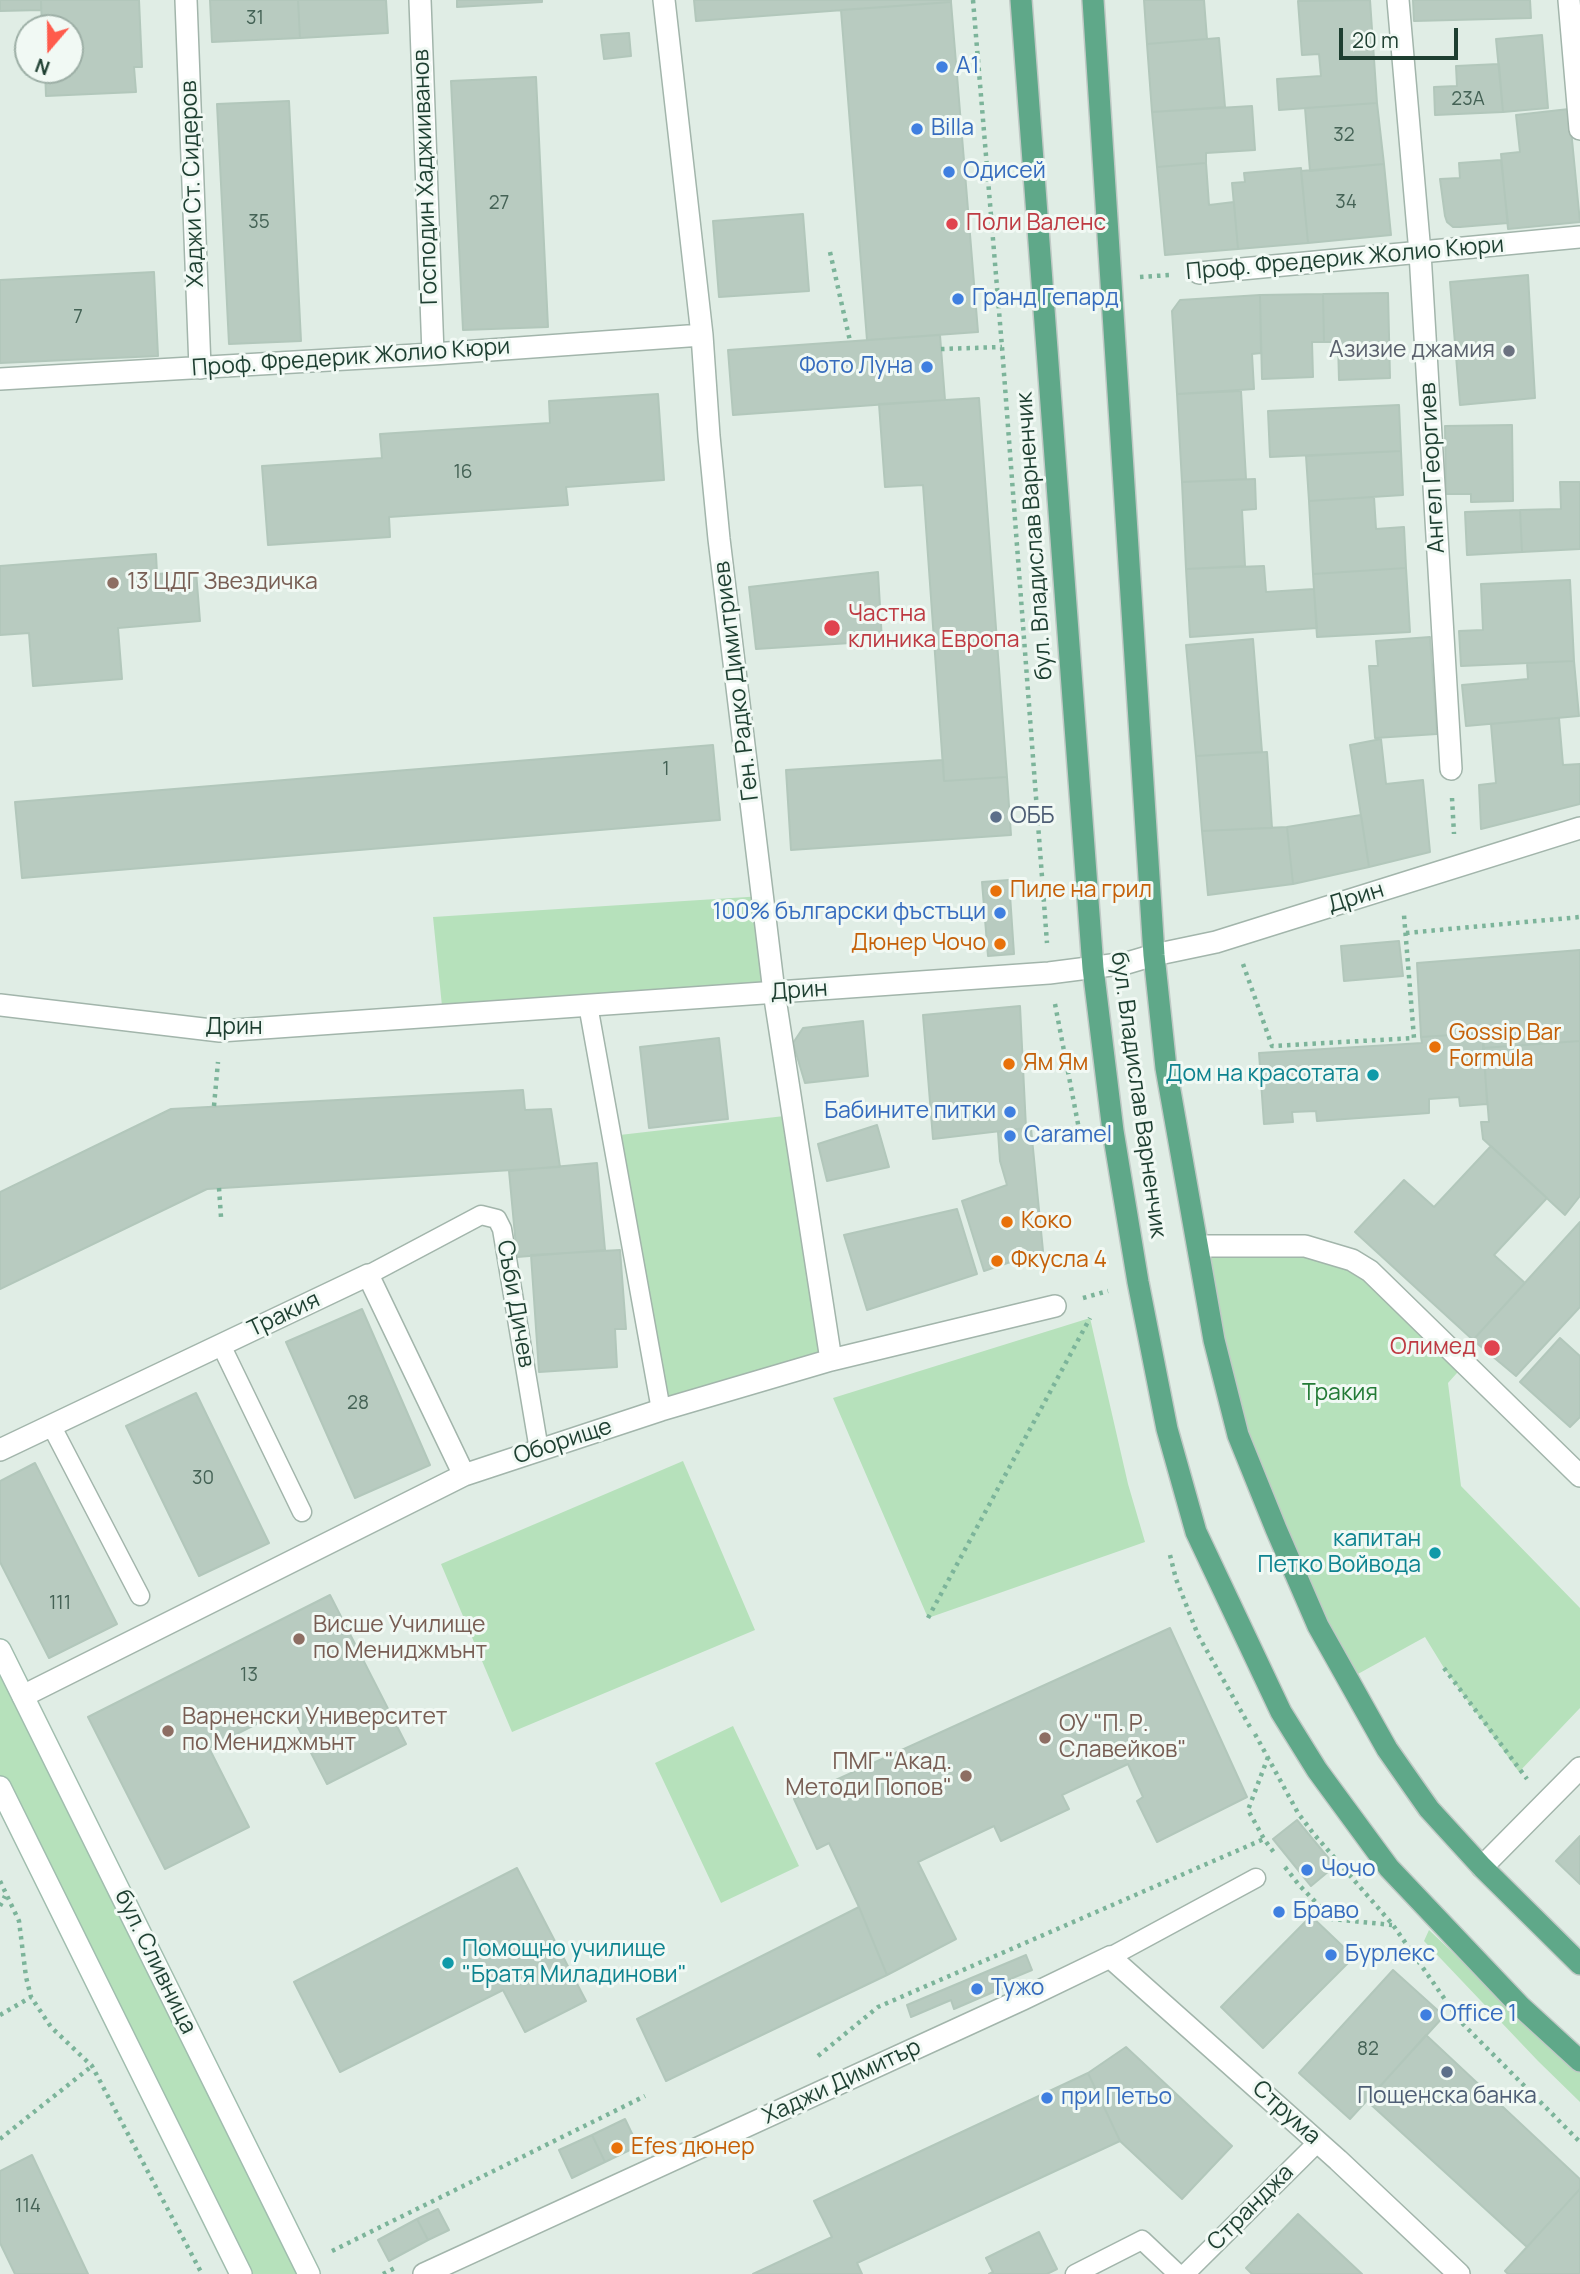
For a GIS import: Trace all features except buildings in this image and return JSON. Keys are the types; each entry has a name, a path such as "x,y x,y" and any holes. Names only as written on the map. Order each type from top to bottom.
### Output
{"main road":[{"name":"бул. Владислав Варненчик","path":"1021,0 1093,968 1112,1131 1167,1429 1196,1532 1281,1712 1317,1770 1389,1868 1520,2006 1580,2061"},
{"name":"бул. Владислав Варненчик","path":"1093,0 1154,955 1166,1068 1214,1340 1238,1435 1318,1626 1387,1749 1429,1809 1482,1867 1580,1964"}],"street":[{"name":"Хаджи Ст. Сидеров","path":"186,0 200,368"},
{"name":"Господин Хаджииванов","path":"420,0 433,354"},
{"name":"Ген. Радко Димитриев","path":"664,0 702,335 719,539 774,992 831,1360"},
{"name":"Ангел Георгиев","path":"1398,0 1420,253 1451,769"},
{"path":"1569,0 1580,129"},
{"name":"Проф. Фредерик Жолио Кюри","path":"1199,273 1580,237"},
{"name":"Проф. Фредерик Жолио Кюри","path":"0,379 433,354 702,335"},
{"name":"Дрин","path":"0,1005 220,1031 1049,973 1127,963 1233,937 1580,828"},
{"path":"1198,1246 1305,1246 1331,1252 1362,1266 1580,1476"},
{"path":"368,1275 464,1475"},
{"name":"Тракия","path":"0,1450 368,1275"},
{"name":"Оборище","path":"23,1696 464,1475 661,1410 831,1360 1055,1306"},
{"name":"бул. Сливница","path":"0,1650 309,2274"},
{"path":"1482,1867 1580,1768"},
{"path":"0,1787 241,2274"},
{"name":"Струма","path":"1110,1957 1318,2142 1459,2274"},
{"name":"Хаджи Димитър","path":"424,2274 1110,1957"}],"lane":[{"path":"588,1005 661,1410"},
{"name":"Съби Дичев","path":"368,1275 481,1215 497,1219 502,1229 539,1450"},
{"path":"221,1345 302,1512"},
{"path":"51,1425 140,1596"},
{"name":"Хаджи Димитър","path":"1110,1957 1256,1878"},
{"name":"Странджа","path":"1185,2274 1318,2142"},
{"path":"1075,2274 1142,2240 1178,2274"}],"path":[{"path":"830,252 850,341"},
{"name":"Проф. Фредерик Жолио Кюри","path":"1111,279 1199,273"},
{"path":"941,349 1002,347"},
{"path":"1451,769 1456,867"},
{"path":"1233,937 1272,1046 1414,1038 1401,884"},
{"path":"1406,933 1580,917"},
{"path":"214,1107 220,1031"},
{"path":"219,1188 221,1217"},
{"path":"1055,1306 1138,1282"},
{"path":"928,1618 1090,1318"},
{"path":"1444,1668 1519,1772"},
{"path":"1393,1925 1332,1919 1299,1885 1264,1839 1248,1810 1268,1757 1298,1813 1393,1925 1460,2021 1580,2142"},
{"path":"814,2059 878,2007 1264,1839"},
{"path":"0,1881 19,1921 31,1997 51,2027 92,2066 202,2274"},
{"path":"0,1906 6,1895"},
{"path":"0,2015 31,1997"},
{"path":"0,2139 92,2066"},
{"path":"326,2254 645,2096"},
{"path":"383,2274 396,2268"}],"green space":[{"path":"763,896 774,992 443,1016 433,917"},
{"path":"793,1115 831,1360 661,1410 611,1136"},
{"name":"Тракия","path":"1198,1246 1352,1260 1465,1364 1448,1383 1461,1486 1580,1608 1580,1708 1519,1772 1444,1668 1425,1637 1347,1680 1238,1435"},
{"path":"1090,1318 1128,1484 1145,1542 928,1618 833,1398"},
{"path":"683,1461 755,1630 512,1732 441,1564"},
{"path":"0,1655 309,2274 240,2274 0,1799"},
{"path":"733,1726 799,1866 721,1903 655,1763"},
{"path":"1429,1930 1580,2073 1580,2102 1424,1941"}],"place":[{"name":"A1","path":"942,67"},
{"name":"Billa","path":"917,129"},
{"name":"Одисей","path":"949,172"},
{"name":"Поли Валенс","path":"952,224"},
{"name":"Гранд Гепард","path":"958,299"},
{"name":"Азизие джамия","path":"1509,351"},
{"name":"Фото Луна","path":"927,367"},
{"name":"13 ЦДГ Звездичка","path":"113,583"},
{"name":"Частна клиника Европа","path":"832,628"},
{"name":"ОББ","path":"996,817"},
{"name":"Пиле на грил","path":"996,891"},
{"name":"100% български фъстъци","path":"1000,913"},
{"name":"Дюнер Чочо","path":"1000,944"},
{"name":"Gossip Bar Formula","path":"1435,1047"},
{"name":"Ям Ям","path":"1009,1064"},
{"name":"Дом на красотата","path":"1373,1075"},
{"name":"Бабините питки","path":"1010,1112"},
{"name":"Caramel","path":"1010,1136"},
{"name":"Коко","path":"1007,1222"},
{"name":"Фкусла 4","path":"997,1261"},
{"name":"Олимед","path":"1492,1348"},
{"name":"капитан Петко Войвода","path":"1435,1553"},
{"name":"Висше Училище по Мениджмънт","path":"299,1639"},
{"name":"Варненски Университет по Мениджмънт","path":"168,1731"},
{"name":"ОУ \"П. Р. Славейков\"","path":"1045,1738"},
{"name":"ПМГ \"Акад. Методи Попов\"","path":"966,1776"},
{"name":"Чочо","path":"1307,1870"},
{"name":"Браво","path":"1279,1912"},
{"name":"Бурлекс","path":"1331,1955"},
{"name":"Помощно училище \"Братя Миладинови\"","path":"448,1963"},
{"name":"Тужо","path":"977,1989"},
{"name":"Office 1","path":"1426,2015"},
{"name":"Пощенска банка","path":"1447,2072"},
{"name":"при Петьо","path":"1047,2098"},
{"name":"Efes дюнер","path":"617,2148"}]}
